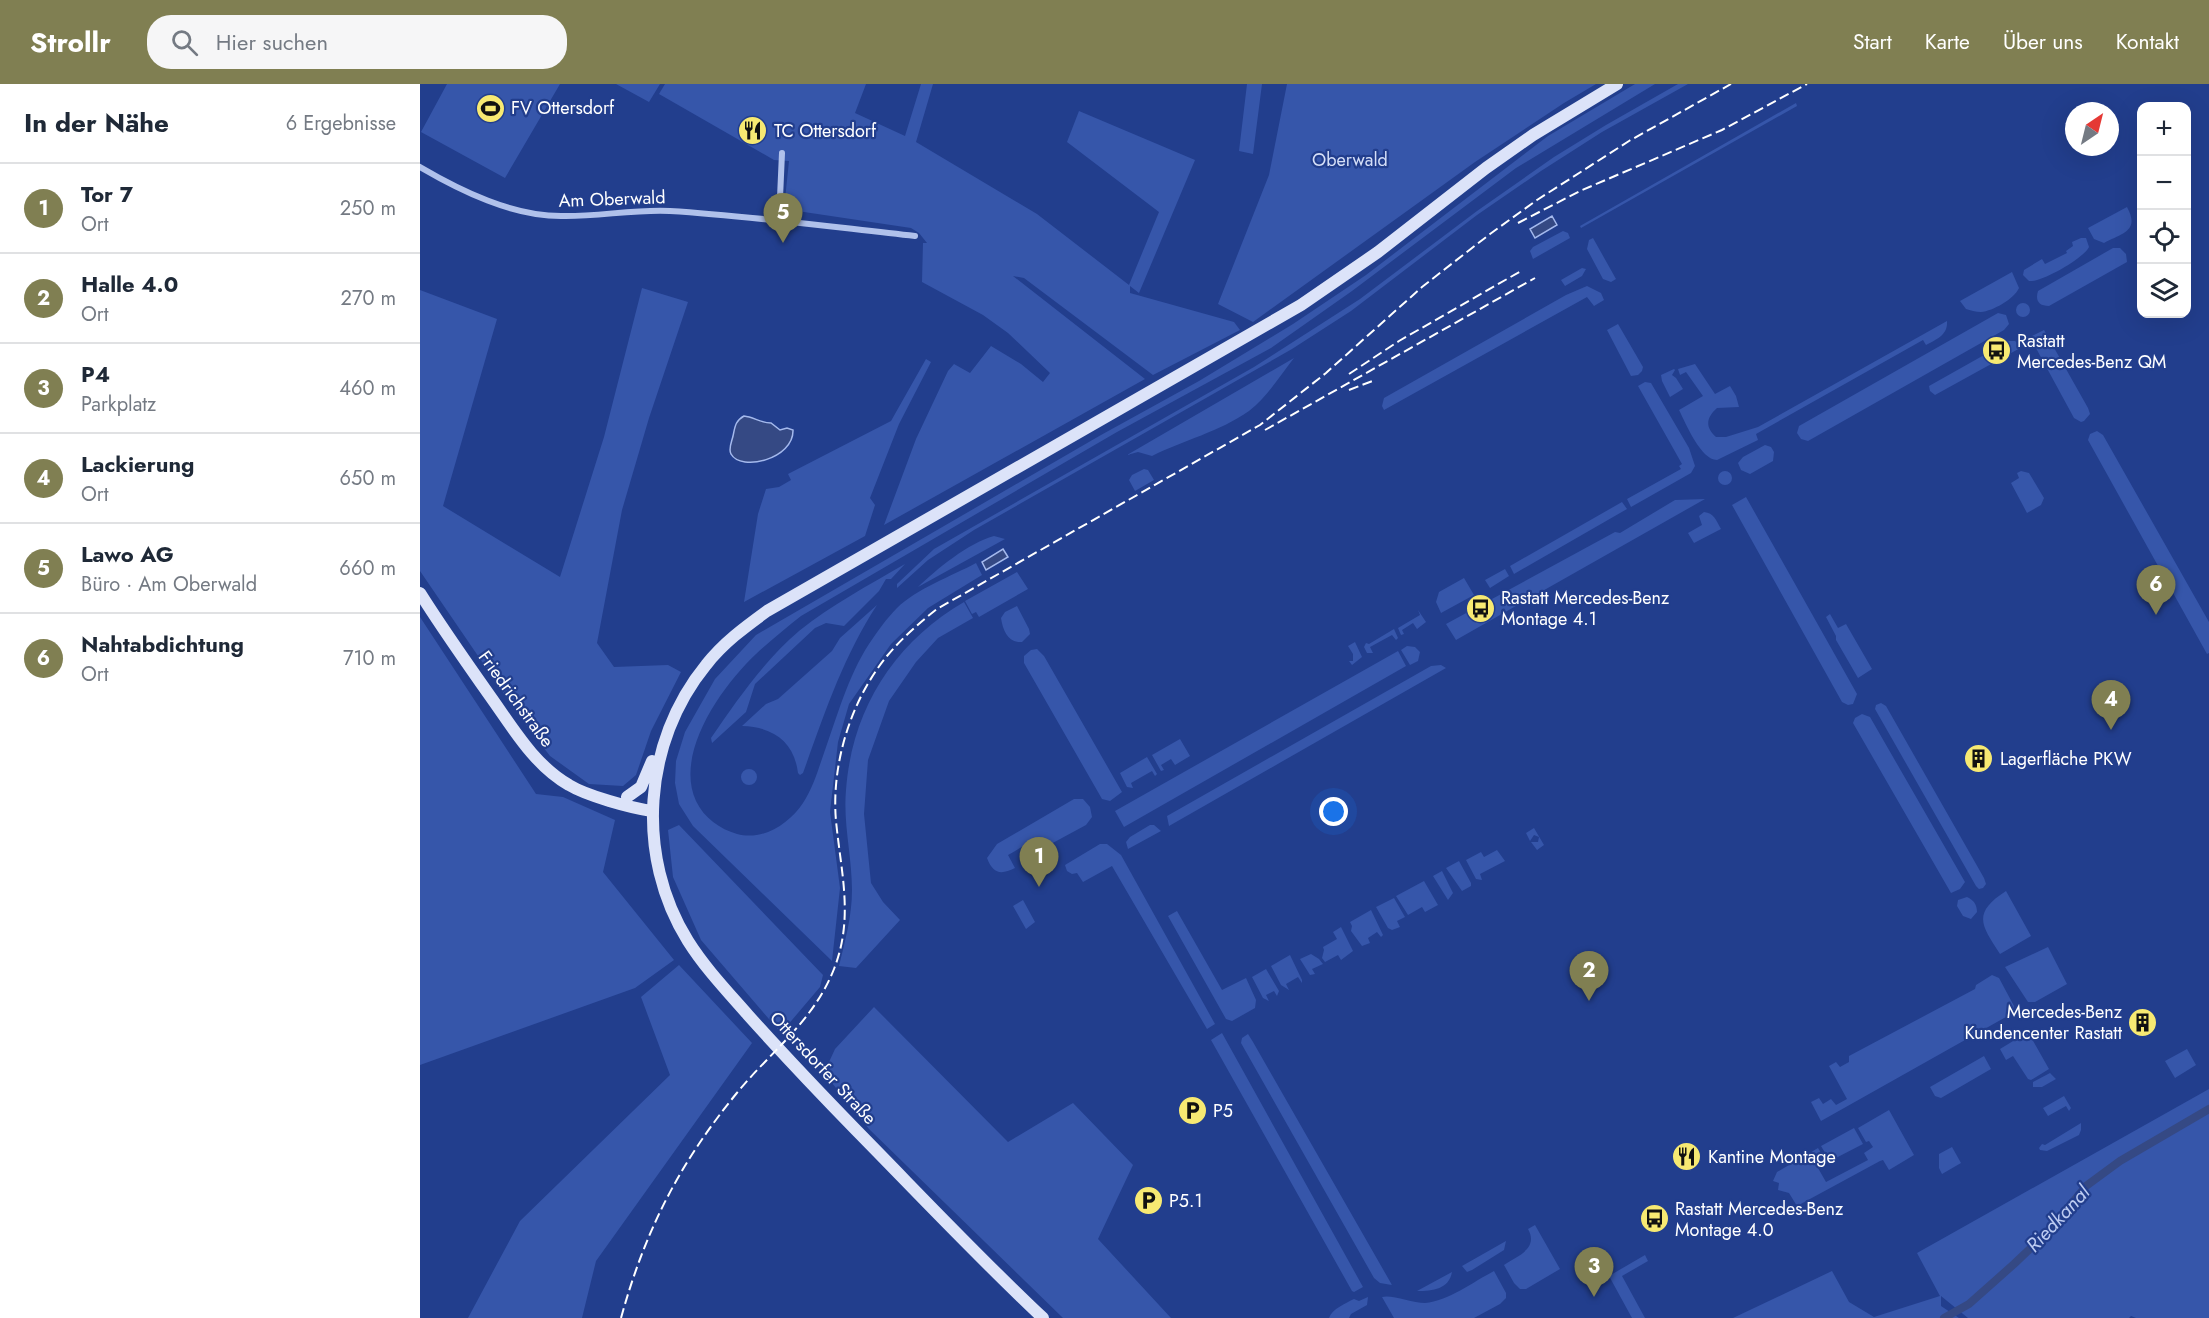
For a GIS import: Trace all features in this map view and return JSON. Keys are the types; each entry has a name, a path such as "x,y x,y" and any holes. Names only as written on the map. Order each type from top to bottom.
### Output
{"street":[{"path":"627,797 641,787 645,781 658,740 670,726 687,692 706,664 738,632 767,611 1301,305 1377,252 1486,168 1533,135 1617,84"},
{"path":"779,220 782,153"},
{"name":"Am Oberwald","path":"420,167 455,187 495,203 546,216 667,211 779,220 915,236"},
{"name":"Friedrichstraße","path":"420,592 454,644 543,766 581,792 607,799 652,806"},
{"name":"Ottersdorfer Straße","path":"670,726 657,768 652,806 653,839 664,889 674,916 688,941 714,977 829,1102 1043,1318"},
{"name":"Friedrichstraße","path":"607,799 627,797 652,806"}],"green space":[{"name":"FV Ottersdorf","path":"447,84 560,84 505,178 421,132"},
{"path":"616,84 660,84 649,102"},
{"path":"665,84 866,84 855,113 905,136 921,84 933,84 916,142 1037,214 1129,285 1159,212 1067,142 1079,111 1195,160 1139,293 1130,286 1130,293 1234,322 1240,330 1153,375 1024,278 1013,276 1145,379 884,525 916,439 948,371 954,364 970,373 991,346 1021,364 1043,382 1050,373 1008,333 983,315 922,282 923,243 927,243 919,233 911,228 784,209 789,161 774,160 659,94"},
{"path":"1247,84 1262,84 1253,154 1239,151"},
{"name":"Oberwald","path":"1287,84 1596,84 1475,162 1253,322 1218,304 1269,175"},
{"path":"1635,84 1655,84 1516,168 1352,291 1271,348 1117,432 801,616 767,644 743,668 716,702 705,722 696,742 691,762 691,782 696,801 703,813 725,829 747,836 766,833 783,824 797,811 807,797 855,669 869,644 897,608 935,583 976,563 982,575 928,608 891,644 849,704 838,742 830,812 840,888 832,961 693,826 679,804 675,783 676,761 685,732 715,679 756,635 1101,435 1199,381 1293,324 1366,275 1548,136"},
{"path":"1678,84 1688,84 1602,132 1541,171 1477,215 1351,311 1292,349 974,530 928,560 897,588 897,584 934,549 1254,367 1360,299 1477,211 1554,157"},
{"path":"1796,103 1797,106 1581,228 1580,226"},
{"path":"2127,207 2132,221 2128,230 2104,243 2094,239 2088,228"},
{"path":"1563,231 1568,233 1570,238 1533,259 1530,251 1533,247"},
{"path":"1593,238 1616,279 1611,282 1603,279 1587,249 1589,240"},
{"path":"2086,238 2089,247 2071,263 2035,281 2029,281 2023,275 2024,270 2042,259 2045,264 2067,253 2066,251 2073,246 2072,242"},
{"path":"2113,248 2120,248 2126,254 2127,262 2049,306 2039,302 2038,291"},
{"path":"1582,268 1586,269 1582,276 1565,286 1561,280"},
{"path":"2012,272 2019,288 2003,304 1979,312 1966,309 1960,301"},
{"path":"1587,286 1601,293 1604,300 1594,306 1587,297 1384,410 1382,406 1384,398 1566,295"},
{"path":"642,288 688,302 649,418 622,510 597,643 614,667 668,665 681,672 651,731 636,775 623,786 589,784 550,756 517,713 420,571 420,290 497,319 443,506 560,577 604,437"},
{"path":"2023,303 2028,305 2030,310 2028,315 2023,317 2018,315 2016,310 2018,305"},
{"path":"1998,313 2006,315 2009,324 2004,330 1808,441 1801,439 1797,433 1799,426"},
{"path":"1947,321 1946,330 1934,341 1926,345 1923,340 1756,434 1758,440 1717,460 1705,454 1700,448 1679,410 1703,396 1686,372 1680,375 1678,369 1695,364 1715,394 1730,386 1736,396 1739,407 1717,408 1709,419 1710,430 1716,437 1726,437 1758,427"},
{"path":"1618,324 1643,367 1638,375 1631,376 1607,330"},
{"path":"2044,330 2088,408 2090,414 2084,421 2081,422 2074,418 2030,337"},
{"path":"2009,341 2015,341 2022,347 1935,395 1930,391 1929,386"},
{"path":"1294,358 1262,399 1238,418 1152,456 1138,452 1127,455"},
{"path":"926,359 931,362 899,424 870,498 875,505 865,536 744,602 758,514 766,489 779,487 791,480 788,474 891,421"},
{"path":"1674,369 1672,375 1683,389 1670,397 1661,375"},
{"path":"1645,382 1651,383 1689,448 1695,466 1691,473 1631,507 1627,499 1681,469 1679,466 1682,464 1638,386"},
{"path":"2097,431 2103,435 2209,622 2209,653 2207,654 2088,440 2090,434"},
{"path":"1765,445 1771,447 1774,452 1773,461 1750,474 1741,470 1738,463 1743,457"},
{"path":"1144,469 1148,470 1154,480 1135,491 1129,480 1132,475"},
{"path":"1725,471 1730,473 1732,478 1730,483 1725,485 1720,483 1718,478 1720,473"},
{"path":"2021,471 2029,473 2044,498 2041,505 2027,513 2011,483 2019,478 2017,473"},
{"path":"1746,497 1857,694 1853,704 1848,705 1842,702 1732,505"},
{"path":"1705,499 1456,640 1446,624 1615,532 1620,533 1675,500"},
{"path":"1622,502 1627,509 1514,574 1510,566"},
{"path":"1704,512 1712,515 1721,529 1694,543 1688,533 1702,525 1699,516"},
{"path":"994,536 1005,539 918,587 964,550"},
{"path":"905,564 891,579 886,579 879,591 844,626 826,623 815,628 755,684 746,712 712,743 711,738 741,695 786,643 824,613"},
{"path":"1505,569 1509,576 1490,588 1485,580"},
{"path":"1017,572 1028,589 979,617 976,612 972,614 965,601"},
{"path":"1464,578 1474,595 1441,613 1436,602 1439,592"},
{"path":"964,602 973,618 938,638 916,662 889,701 868,760 864,814 871,883 883,902 900,920 856,968 839,966 852,900 845,803 850,760 857,732 881,681 897,658 917,637"},
{"path":"877,605 844,666 803,773 800,775 792,752 780,738 763,729 742,726 766,704 778,699 832,651 840,638"},
{"path":"1017,606 1030,634 1022,642 1017,642 1007,635 1001,618 1005,612"},
{"path":"1418,610 1426,622 1417,629 1413,623 1402,630 1404,634 1401,635 1398,628 1420,615"},
{"path":"1830,614 1838,628 1846,624 1872,669 1858,678 1836,640 1826,617"},
{"path":"420,617 536,794 563,797 615,820 603,872 674,960 635,988 420,1065"},
{"path":"1394,629 1398,638 1396,640 1392,635 1370,647 1373,653 1367,653 1364,647 1366,643 1369,644"},
{"path":"1355,642 1362,657 1352,665 1349,661 1353,661 1353,654 1348,646"},
{"path":"1407,646 1415,647 1420,652 1418,661 1410,665 1401,650"},
{"path":"1037,649 1044,656 1122,792 1110,801 1102,799 1024,663 1024,656 1031,650"},
{"path":"1398,651 1406,666 1124,827 1115,811"},
{"path":"1441,665 1446,668 1169,826 1167,816 1431,666"},
{"path":"1881,703 1886,706 1984,878 1986,884 1983,888 1979,889 1976,886 1875,709 1876,705"},
{"path":"1862,714 1870,717 1965,882 1960,889 1951,893 1853,723 1855,718"},
{"path":"1180,739 1190,756 1175,765 1171,759 1161,765 1164,770 1161,771 1152,755"},
{"path":"1147,757 1157,774 1155,776 1152,771 1131,783 1133,788 1127,787 1120,773"},
{"path":"746,769 752,769 757,777 755,783 746,785 741,780 741,774"},
{"path":"1074,799 1083,799 1090,807 1092,817 1086,825 1049,845 1039,841 1034,842 1008,855 1015,868 1006,872 998,872 992,867 987,858 997,844"},
{"path":"679,825 823,975 820,987 781,1033 701,940 673,877 668,830"},
{"path":"1154,825 1161,831 1128,849 1126,842 1130,837"},
{"path":"1534,828 1544,845 1537,850 1531,842 1538,842 1539,837 1534,835 1530,841 1526,833"},
{"path":"1100,844 1107,844 1121,855 1215,1024 1207,1029 1112,866 1083,882 1077,873 1072,874 1067,871 1065,865"},
{"path":"1497,850 1505,861 1480,874 1482,880 1476,879 1466,860 1481,852 1484,857"},
{"path":"1459,861 1471,883 1471,886 1462,891 1446,868"},
{"path":"1442,871 1453,893 1448,900 1433,876"},
{"path":"1424,881 1438,905 1425,912 1422,907 1408,915 1396,896"},
{"path":"2006,891 2031,936 2000,954 1988,935 1983,920 1988,906"},
{"path":"1967,897 1973,901 1977,909 1971,919 1963,916 1957,906 1958,900"},
{"path":"1394,898 1405,917 1397,921 1400,927 1392,930 1388,928 1376,907"},
{"path":"1023,900 1035,922 1026,929 1013,906"},
{"path":"1371,910 1383,935 1381,937 1377,932 1368,938 1370,943 1362,946 1351,931 1350,922"},
{"path":"1177,911 1222,990 1246,978 1256,1000 1255,1008 1232,1021 1226,1019 1168,916"},
{"path":"1341,927 1353,951 1341,960 1338,955 1325,962 1322,958 1323,947 1337,939 1333,932"},
{"path":"2048,947 2067,984 2035,1002 2028,1002 2005,967"},
{"path":"1311,954 1323,964 1312,969 1315,974 1310,975 1300,959"},
{"path":"1290,955 1302,983 1298,977 1286,984 1289,990 1281,985 1271,966"},
{"path":"679,965 752,1043 596,1261 582,1318 468,1318 520,1221 670,1075 641,997"},
{"path":"1266,969 1279,991 1277,996 1274,991 1266,995 1269,1001 1263,998 1252,977"},
{"path":"1992,975 1999,978 2014,1006 2013,1013 1821,1121 1811,1102 1819,1098 1823,1104 1831,1099 1836,1105 1847,1099 1829,1066 1836,1062 1840,1067 1849,1062 1849,1056 1975,989 1976,985"},
{"path":"874,1007 1008,1142 1073,1103 1133,1165 1098,1239 1171,1318 1063,1318 869,1129 824,1073 835,1049"},
{"path":"2028,1032 2049,1069 2031,1080 2013,1056 2006,1060 2000,1049"},
{"path":"1222,1033 1363,1287 1354,1292 1211,1040"},
{"path":"1248,1034 1392,1285 1380,1283 1374,1278 1241,1043 1242,1038"},
{"path":"2187,1049 2196,1065 2175,1078 2165,1061"},
{"path":"1984,1056 1991,1069 1941,1098 1935,1096 1930,1087"},
{"path":"2050,1073 2056,1079 2042,1087 2033,1087 2033,1082"},
{"path":"2209,1089 2209,1318 2136,1318 2131,1316 2129,1318 1968,1318 1941,1296 1941,1306 1959,1318 1733,1318 1832,1271 1849,1302 1874,1317 1940,1296 1917,1253"},
{"path":"2064,1096 2071,1108 2069,1111 2066,1106 2048,1116 2043,1108"},
{"path":"1889,1110 1914,1155 1889,1170 1883,1160 1880,1161 1797,1206 1789,1193 1778,1190 1779,1183 1773,1181 1777,1172 1818,1148 1827,1163 1818,1168 1826,1182 1868,1160 1864,1153 1873,1147 1869,1141 1866,1142 1858,1128"},
{"path":"2081,1123 2079,1135 2047,1151 2040,1150 2042,1144 2045,1145"},
{"path":"1854,1128 1863,1144 1830,1161 1821,1146"},
{"path":"1952,1147 1961,1163 1942,1174 1939,1168 1939,1154"},
{"path":"1535,1225 1560,1269 1526,1289 1520,1289 1504,1265 1529,1247 1531,1236 1528,1229"},
{"path":"1506,1241 1504,1250 1472,1270 1467,1272 1462,1266"},
{"path":"1645,1255 1648,1261 1622,1276 1645,1318 1632,1318 1609,1276"},
{"path":"1494,1271 1506,1293 1506,1298 1500,1304 1474,1318 1394,1318 1382,1297 1420,1303 1434,1302"},
{"path":"1452,1272 1448,1282 1439,1288 1417,1291"},
{"path":"1368,1297 1367,1305 1351,1314 1349,1318 1329,1318 1343,1304 1354,1299 1359,1301"}],"shaded area":[{"path":"1552,216 1557,225 1535,238 1530,229"},
{"path":"744,416 771,423 780,430 787,428 793,430 791,440 785,449 766,460 745,462 737,459 731,454 730,447 736,424"},
{"path":"1003,549 1008,557 986,570 982,562"}],"waterway":[{"name":"Riedkanal","path":"1944,1318 1969,1304 2014,1264 2050,1230 2086,1186 2120,1161 2209,1109"}],"railway":[{"path":"621,1318 630,1286 653,1227 697,1146 749,1078 803,1021 815,1005 834,969 840,950 845,913 835,799 840,755 863,692 874,673 893,649 937,609 1260,425 1326,373 1422,287 1490,234 1537,200 1629,141 1731,84"},
{"path":"1518,223 1580,191 1722,130 1807,84"},
{"path":"1349,374 1399,341 1521,271"},
{"path":"1265,430 1535,278"},
{"path":"1349,390 1375,380"}],"place":[{"name":"FV Ottersdorf","path":"490,108"},
{"name":"TC Ottersdorf","path":"753,131"},
{"name":"Lawo AG","path":"783,243"},
{"name":"Rastatt Mercedes-Benz QM","path":"1996,351"},
{"name":"Rastatt Mercedes-Benz Montage 4.1","path":"1480,608"},
{"name":"Nahtabdichtung","path":"2156,615"},
{"name":"Lackierung","path":"2111,730"},
{"name":"Lagerfläche PKW","path":"1979,759"},
{"name":"Tor 7","path":"1039,887"},
{"name":"Halle 4.0","path":"1589,1001"},
{"name":"Mercedes-Benz Kundencenter Rastatt","path":"2143,1022"},
{"name":"P5","path":"1192,1111"},
{"name":"Kantine Montage","path":"1687,1157"},
{"name":"P5.1","path":"1148,1201"},
{"name":"Rastatt Mercedes-Benz Montage 4.0","path":"1654,1219"},
{"name":"P4","path":"1594,1297"}]}
